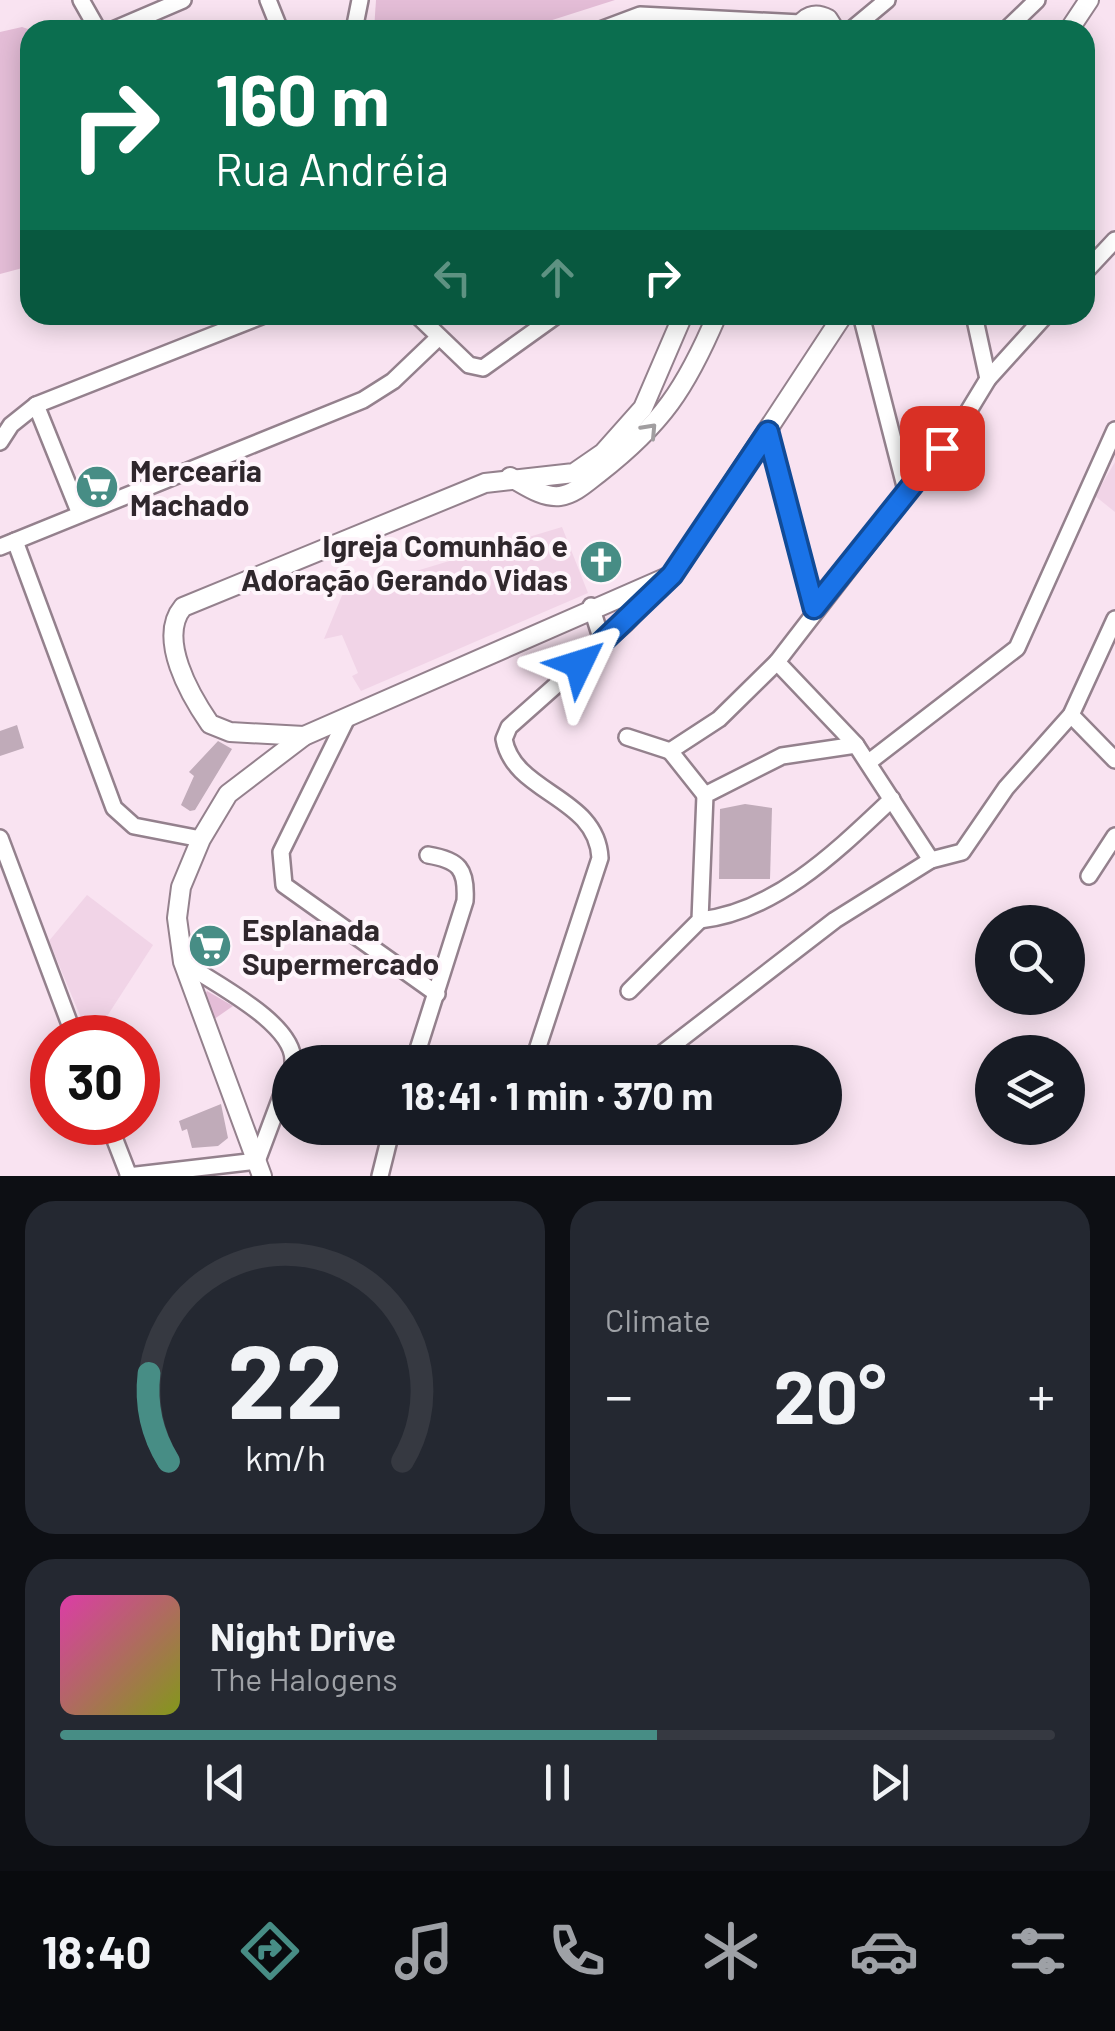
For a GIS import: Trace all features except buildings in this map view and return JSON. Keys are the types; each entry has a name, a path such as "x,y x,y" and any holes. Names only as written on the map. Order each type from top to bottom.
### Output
{"street":[{"path":"137,20 184,0"},
{"path":"862,20 886,0"},
{"path":"1016,20 1037,0"},
{"path":"627,20 640,15 810,17"},
{"path":"1095,261 1115,240"},
{"path":"0,442 11,425 36,405 239,325"},
{"path":"426,325 469,365 490,366 539,325"},
{"path":"580,478 642,408 679,325"},
{"path":"324,765 322,747 304,736 219,730 205,716 172,644 173,619 183,607 484,483 510,477 580,478 658,423 686,380 712,325"},
{"path":"538,1045 600,858 599,842 584,816 514,763 504,740 509,727 603,644 672,575 838,325"},
{"path":"865,325 907,494"},
{"path":"976,325 988,379"},
{"path":"670,751 719,719 777,662 814,608 960,425 988,379 1037,325"},
{"path":"200,839 134,826 114,808 8,544 363,400 393,381 439,337"},
{"path":"36,405 80,514"},
{"path":"869,762 1017,648 1115,430"},
{"path":"768,432 814,608"},
{"path":"260,1169 182,962 178,902 200,839 228,794 304,736 591,606 672,575"},
{"path":"591,606 603,644"},
{"path":"673,1045 835,920 931,860 962,852 974,841 1006,788 1072,714 1115,619"},
{"path":"777,662 856,745 931,860"},
{"path":"1072,714 1115,760"},
{"path":"346,720 282,852 284,885 437,994"},
{"path":"244,734 258,748 262,766"},
{"path":"627,736 670,751 704,795 700,920"},
{"path":"704,795 782,756 856,745"},
{"path":"628,992 700,920 734,916 765,900 828,856 892,799"},
{"path":"1089,876 1115,836"},
{"path":"0,838 67,1015"},
{"path":"420,1045 466,901 467,881 453,859 428,854"},
{"path":"182,962 275,1024 290,1045"},
{"path":"241,1118 256,1122 272,1118"},
{"path":"260,1169 272,1124"},
{"path":"117,1145 128,1176 260,1169"},
{"path":"380,1176 388,1145"}],"shaded area":[{"path":"376,0 615,0 552,20 375,20"},
{"path":"20,27 20,269 0,274 0,32"},
{"path":"1115,462 1115,512 1095,496"},
{"path":"562,527 588,593 361,691 352,676 358,673 342,635 324,639 343,593"},
{"path":"87,895 153,945 108,1015 80,1015 49,941"},
{"path":"207,991 233,1006 210,1022 202,999"}],"place":[{"name":"Mercearia Machado","path":"97,487"},
{"name":"Igreja Comunhão e Adoração Gerando Vidas","path":"601,562"},
{"name":"Esplanada Supermercado","path":"210,946"}],"route":[{"path":"579,664 672,575 768,432 814,608 942,448"}]}
